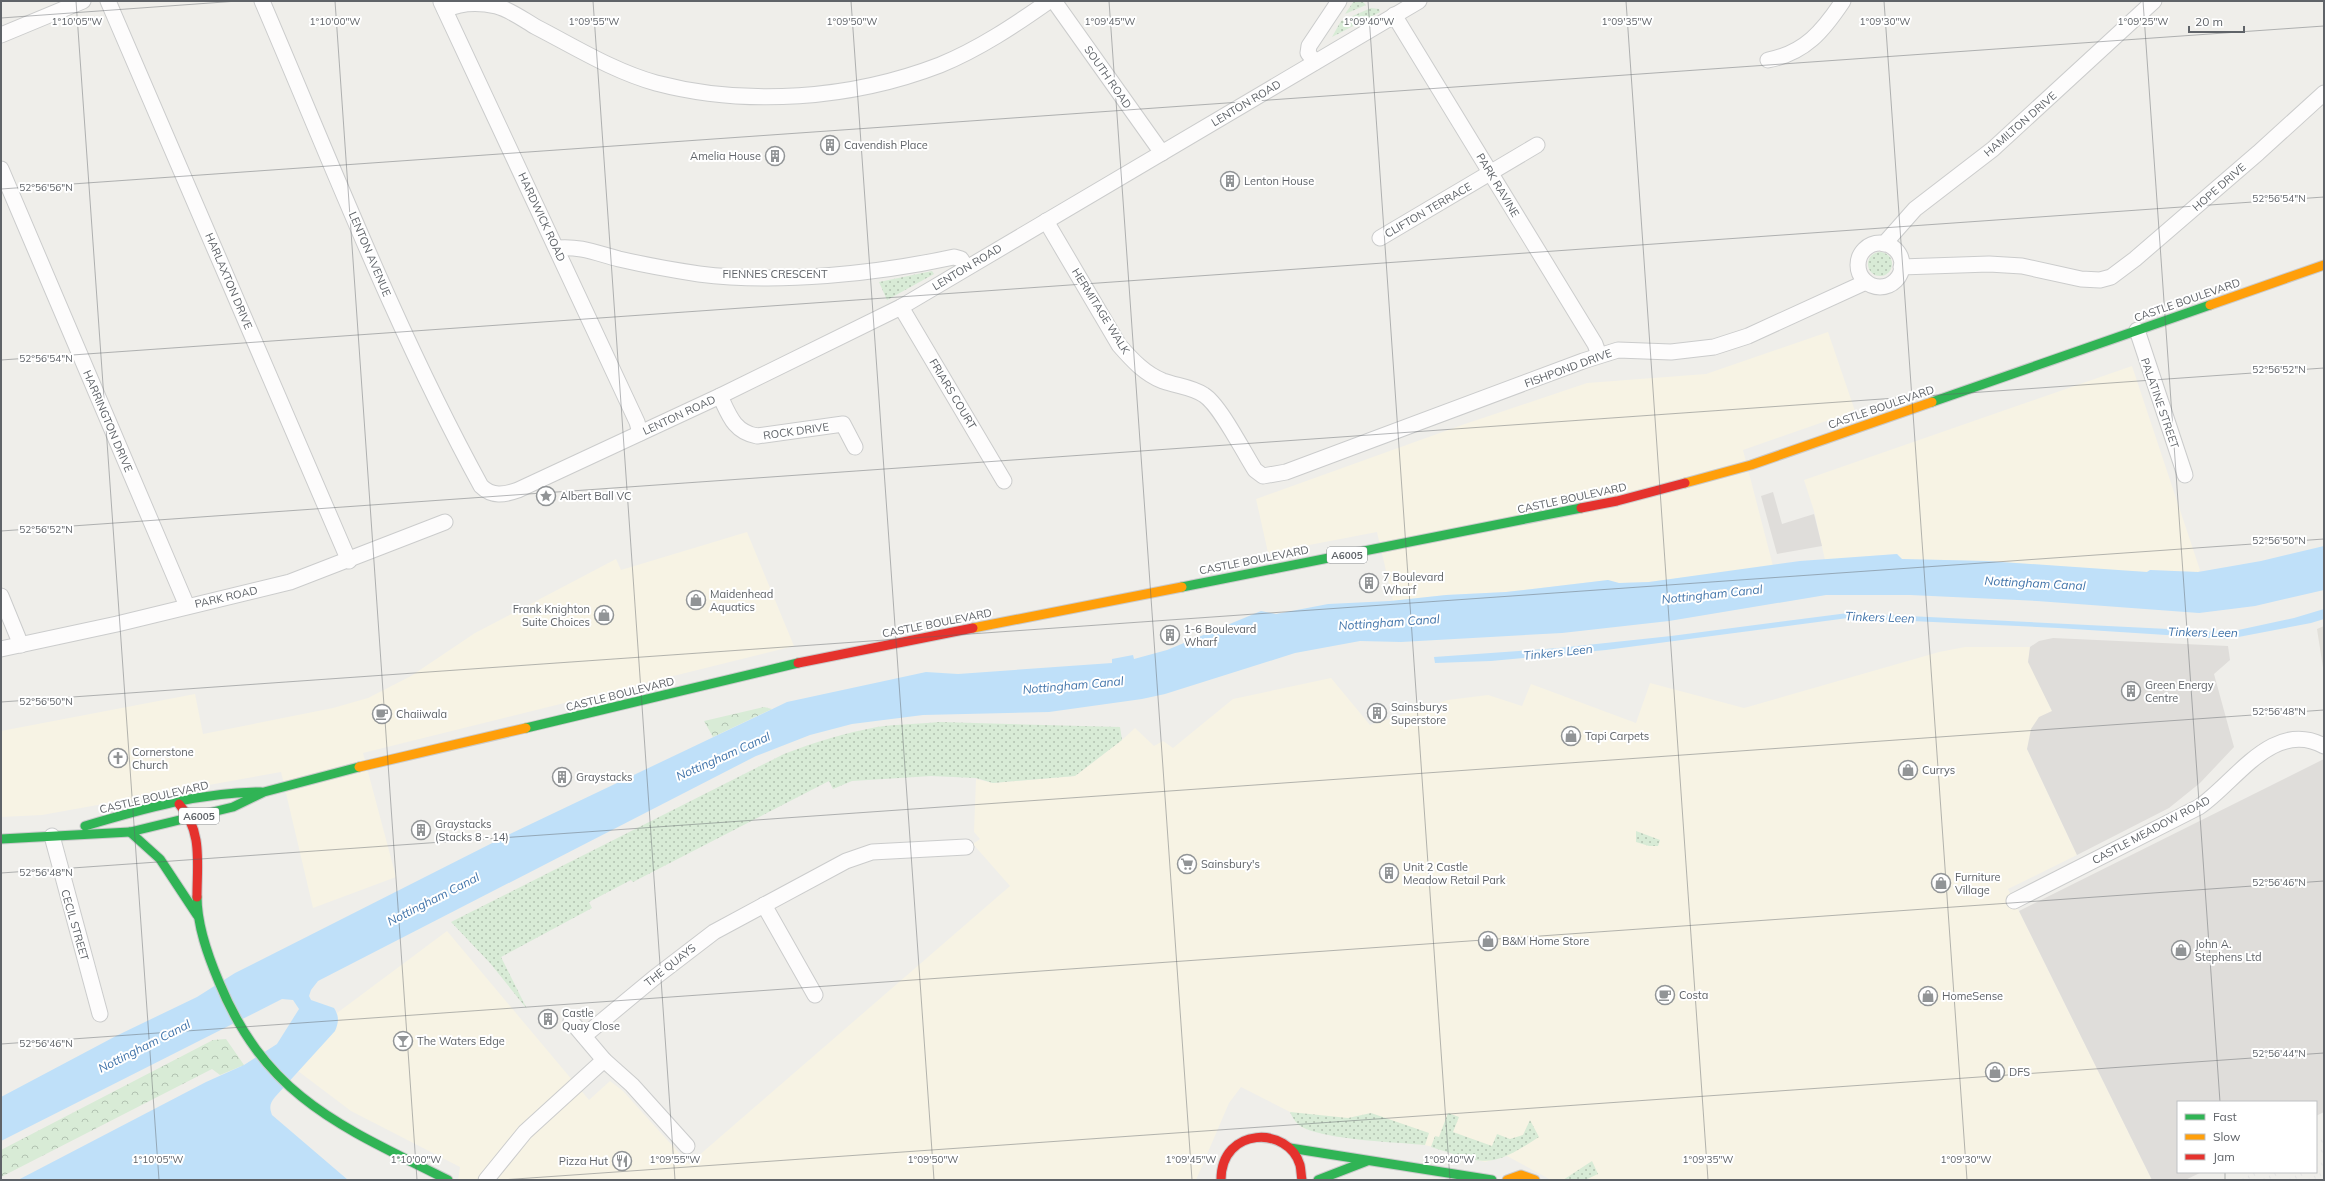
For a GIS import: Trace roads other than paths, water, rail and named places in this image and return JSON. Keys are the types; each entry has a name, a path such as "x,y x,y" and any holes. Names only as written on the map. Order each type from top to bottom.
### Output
{"main road":[{"name":"CASTLE BOULEVARD","path":"1,839 130,832 233,807 264,792 387,759 554,722 804,661 1617,501 1751,465 2324,265"},
{"name":"CASTLE BOULEVARD","path":"52,836 128,813 178,804 229,792 264,792"},
{"path":"178,804 191,818 196,830 198,917"},
{"path":"130,832 147,842 159,855 198,917 222,992 245,1037 273,1073 308,1103 352,1131 448,1180"},
{"path":"1221,1180 1223,1161 1229,1152 1241,1142 1264,1137 1278,1140 1290,1148 1301,1164 1302,1180"},
{"path":"1290,1148 1399,1164 1427,1171 1444,1170 1473,1178 1492,1180"},
{"path":"1318,1180 1369,1160"},
{"path":"1427,1171 1439,1180"},
{"path":"1508,1180 1519,1174 1526,1175 1535,1180"}],"street":[{"path":"1,35 84,1"},
{"name":"HARLAXTON DRIVE","path":"108,1 349,560"},
{"name":"LENTON AVENUE","path":"262,1 386,292 446,421 481,486 486,492 496,495"},
{"path":"443,6 473,2 497,6 594,58 655,82 697,91 736,96 791,95 846,90 891,82 941,64 992,39 1049,1"},
{"name":"SOUTH ROAD","path":"1054,1 1162,153"},
{"path":"1315,62 1308,52 1309,46 1339,1"},
{"name":"LENTON ROAD","path":"496,495 518,490 720,396 901,307 966,267 1419,1"},
{"path":"1768,60 1783,58 1800,50 1826,26 1843,1"},
{"name":"HAMILTON DRIVE","path":"1884,244 1915,209 1993,149 2154,1"},
{"name":"HARDWICK ROAD","path":"443,6 557,248 637,422 640,433"},
{"name":"PARK RAVINE","path":"1394,15 1595,344 1599,356"},
{"name":"HOPE DRIVE","path":"1901,267 1989,264 2022,266 2081,279 2100,280 2111,277 2211,193 2324,93"},
{"name":"CLIFTON TERRACE","path":"1380,238 1537,145"},
{"name":"HARRINGTON DRIVE","path":"1,169 187,606"},
{"name":"HERMITAGE WALK","path":"1046,221 1119,345 1131,359 1148,373 1162,381 1193,390 1210,399 1255,470 1263,476 1272,476"},
{"path":"1878,243 1884,244 1895,250 1901,260 1901,267 1898,276 1889,285 1876,287 1866,282 1859,271 1859,259 1866,248 1878,243"},
{"name":"FIENNES CRESCENT","path":"557,248 577,247 660,267 700,274 742,277 865,272 896,269 954,257 961,258 966,267"},
{"name":"FISHPOND DRIVE","path":"1272,476 1618,350 1671,352 1714,347 1748,336 1866,282"},
{"name":"FRIARS COURT","path":"901,307 1004,481"},
{"name":"PALATINE STREET","path":"2137,330 2185,475"},
{"name":"ROCK DRIVE","path":"720,396 731,419 740,431 749,435 757,436 843,424 855,447"},
{"name":"PARK ROAD","path":"1,649 290,582 445,522"},
{"path":"1,596 21,645"},
{"name":"CASTLE MEADOW ROAD","path":"2014,901 2198,806 2214,796 2267,747 2302,739 2324,746"},
{"name":"CECIL STREET","path":"52,836 100,1014"},
{"name":"THE QUAYS","path":"584,1036 654,978 714,932 861,854 966,846"},
{"path":"764,905 815,995"},
{"path":"572,1021 604,1060 632,1085 687,1146"},
{"path":"486,1180 525,1132 604,1060"}],"water":[{"name":"Nottingham Canal","path":"2324,546 2324,590 2255,606 2199,613 2037,601 1910,595 1826,595 1669,621 1562,633 1401,642 1360,641 1295,653 1165,694 1142,699 1049,712 923,715 852,724 810,735 756,756 318,981 311,990 309,996 311,1000 334,1008 338,1016 335,1031 275,1097 271,1103 270,1110 272,1115 348,1180 18,1180 206,1082 244,1065 277,1044 299,1009 293,1000 282,999 1,1141 1,1097 116,1036 197,997 235,973 512,833 787,702 926,672 958,674 1112,663 1112,659 1133,655 1134,659 1167,650 1261,611 1276,614 1328,604 1506,592 1608,580 1619,583 1649,582 1800,561 1897,554 1902,559 1987,561 2147,572 2150,570 2198,572 2261,561"},
{"name":"Tinkers Leen","path":"2324,609 2324,619 2311,623 2228,639 2058,628 1848,618 1606,650 1491,661 1435,663 1434,657 1559,648 1671,636 1848,613 2229,632 2294,618"}],"railway":[{"path":"2317,1144 2324,1140"},
{"path":"2317,1154 2324,1150"},
{"path":"2317,1166 2324,1163"},
{"path":"2243,1180 2257,1173"},
{"path":"2264,1180 2278,1173"},
{"path":"2290,1180 2304,1173"},
{"path":"2309,1180 2324,1173"}],"place":[{"name":"Cavendish Place","path":"830,145"},
{"name":"Amelia House","path":"775,156"},
{"name":"Lenton House","path":"1230,181"},
{"name":"Albert Ball VC","path":"546,496"},
{"name":"7 Boulevard Wharf","path":"1369,583"},
{"name":"Maidenhead Aquatics","path":"696,600"},
{"name":"Frank Knighton Suite Choices","path":"604,615"},
{"name":"1-6 Boulevard Wharf","path":"1170,635"},
{"name":"Green Energy Centre","path":"2131,691"},
{"name":"Sainsburys Superstore","path":"1377,713"},
{"name":"Chaiiwala","path":"382,714"},
{"name":"Tapi Carpets","path":"1571,736"},
{"name":"Cornerstone Church","path":"118,758"},
{"name":"Currys","path":"1908,770"},
{"name":"Graystacks","path":"562,777"},
{"name":"Graystacks (Stacks 8 - 14)","path":"421,830"},
{"name":"Sainsbury's","path":"1187,864"},
{"name":"Unit 2 Castle Meadow Retail Park","path":"1389,873"},
{"name":"Furniture Village","path":"1941,883"},
{"name":"B&M Home Store","path":"1488,941"},
{"name":"John A. Stephens Ltd","path":"2181,950"},
{"name":"Costa","path":"1665,995"},
{"name":"HomeSense","path":"1928,996"},
{"name":"Castle Quay Close","path":"548,1019"},
{"name":"The Waters Edge","path":"403,1041"},
{"name":"DFS","path":"1995,1072"},
{"name":"Pizza Hut","path":"622,1161"}]}
